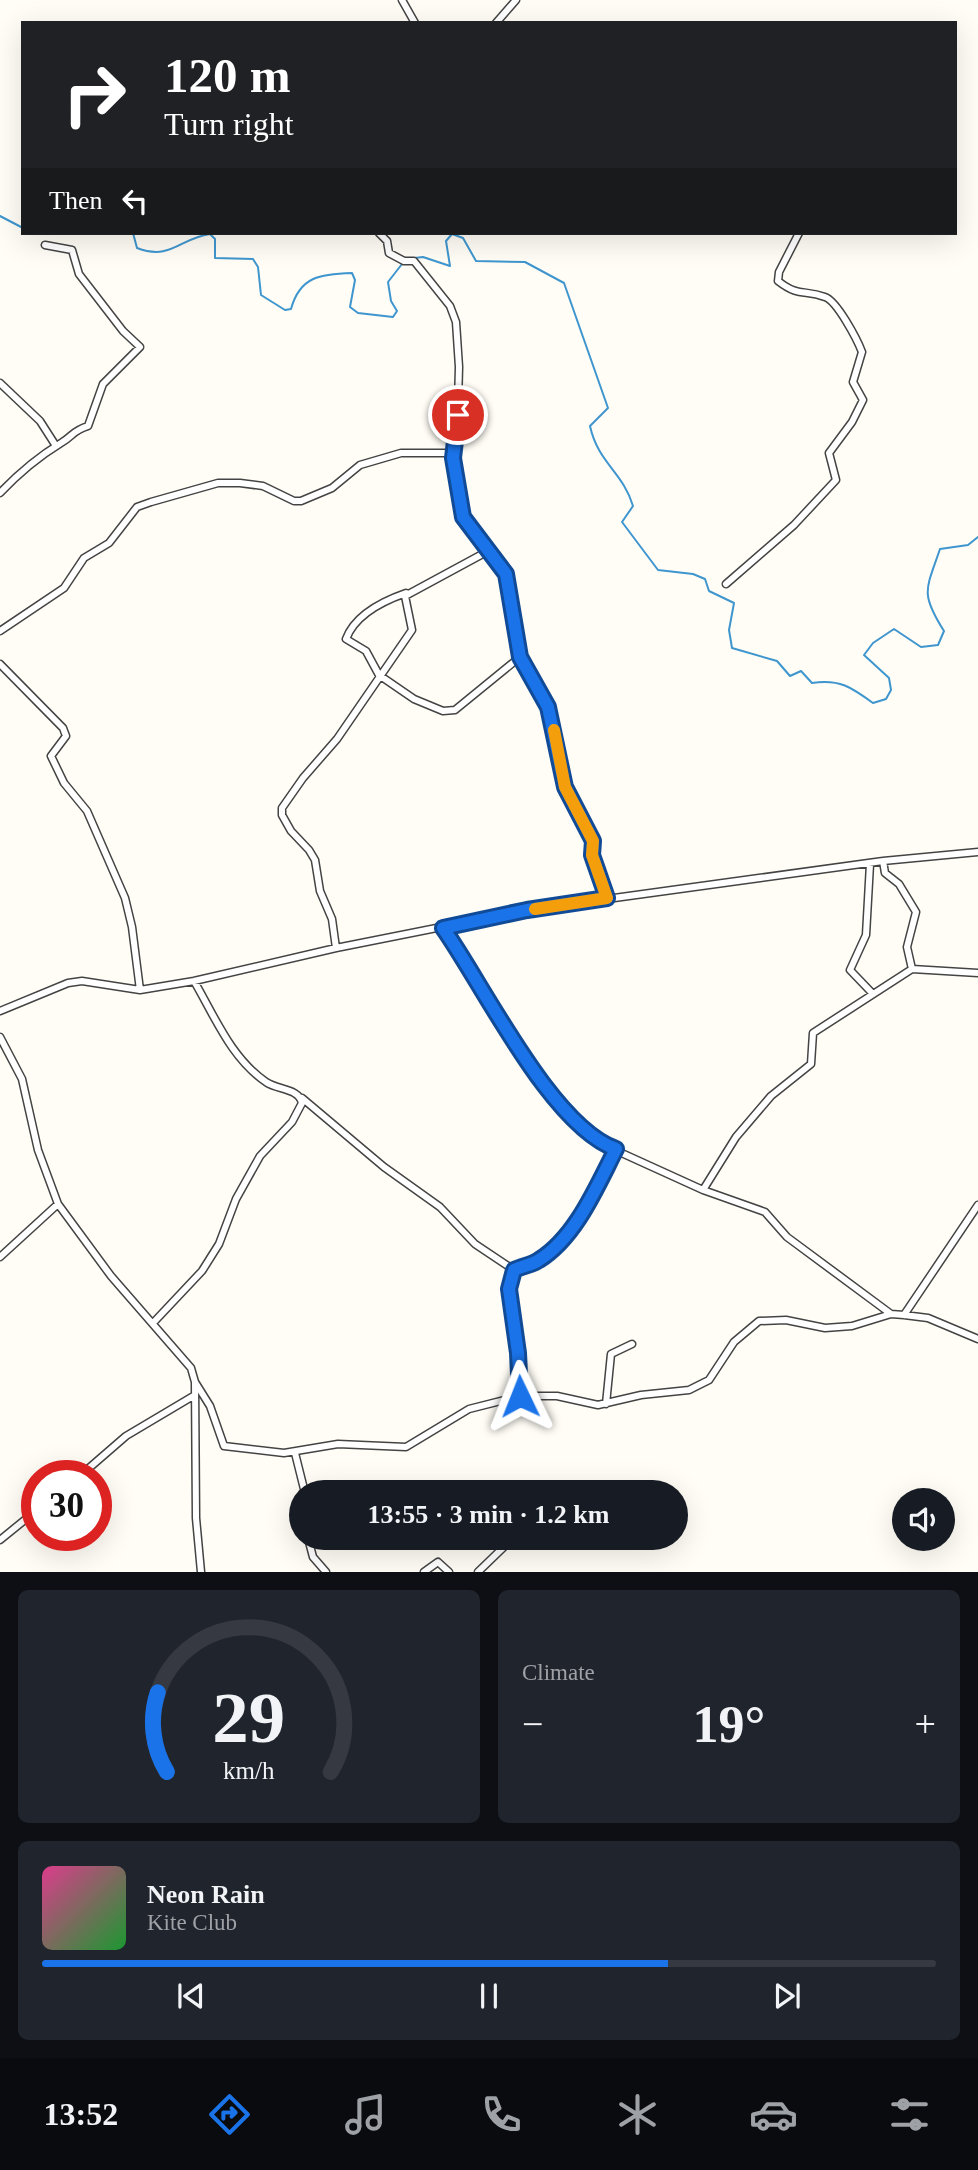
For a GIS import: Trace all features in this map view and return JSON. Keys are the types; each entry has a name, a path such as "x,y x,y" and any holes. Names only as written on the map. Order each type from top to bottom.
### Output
{"street":[{"path":"402,0 414,21"},
{"path":"498,21 516,0"},
{"path":"381,235 387,241 389,254 417,264 450,306 456,322 459,367 457,439 453,458 463,517 506,574 520,657 548,707 565,787 593,841 592,855 607,898"},
{"path":"726,584 794,525 836,480 829,453 852,422 863,400 853,382 862,352 838,308 826,297 799,294 778,281 779,272 798,235"},
{"path":"0,493 73,431 89,426 103,384 140,347 123,331 79,274 76,253 45,245"},
{"path":"0,383 40,421 56,446"},
{"path":"0,631 64,588 84,558 109,543 137,507 218,483 263,486 294,501 301,501 332,488 360,465 401,453 443,452 453,458"},
{"path":"490,550 408,593 390,599 363,616 346,639 366,651 379,675 414,699 449,712 462,705 520,657"},
{"path":"337,948 332,919 320,891 315,860 291,831 282,815 282,808 303,778 338,739 412,630 405,598 408,593"},
{"path":"0,664 63,728 64,741 51,756 64,783 87,811 125,898 132,927 140,990"},
{"path":"0,1010 68,983 82,981 140,990 194,981 337,948 527,910 883,861 978,852"},
{"path":"883,861 885,873 900,884 916,912 907,947 912,969"},
{"path":"870,864 866,935 850,970 873,993"},
{"path":"443,928 539,1078 580,1127 596,1140 702,1190 765,1212 787,1237 891,1314"},
{"path":"702,1190 736,1137 771,1096 811,1064 813,1033 912,969 978,973"},
{"path":"194,981 232,1049 268,1083 301,1097 384,1167 440,1207 475,1244 514,1270"},
{"path":"0,1037 22,1079 38,1150 58,1204 111,1276 191,1368 195,1382 196,1518 201,1572"},
{"path":"153,1323 202,1271 219,1244 236,1199 260,1156 292,1122 300,1108 301,1097"},
{"path":"514,1270 537,1262 555,1246 592,1196 616,1149"},
{"path":"0,1257 58,1204"},
{"path":"904,1315 978,1205"},
{"path":"514,1270 509,1289 518,1353 520,1396"},
{"path":"195,1382 210,1406 224,1446 295,1453 338,1444 406,1447 469,1409 520,1396 557,1396 591,1404 606,1404 641,1395 688,1390 709,1380 743,1331 759,1321 786,1320 805,1326 839,1327 852,1326 891,1314 904,1315 928,1318 978,1339"},
{"path":"606,1404 611,1354 632,1344"},
{"path":"98,1460 126,1436 195,1395"},
{"path":"295,1453 302,1480"},
{"path":"0,1540 21,1523"},
{"path":"311,1550 313,1557 326,1572"},
{"path":"478,1572 501,1550"},
{"path":"424,1572 438,1562 449,1572"}],"waterway":[{"path":"0,216 21,227"},
{"path":"134,235 137,248 159,252 205,235"},
{"path":"211,235 215,239 215,258 253,259 258,267 261,295 285,310 291,309 300,290 313,279 331,274 352,273 355,280 350,307 358,313 393,317 397,311 391,301 388,282 402,264"},
{"path":"406,259 423,257 450,266 446,241 451,235"},
{"path":"455,235 463,238 476,261 525,262 564,283 608,408 590,426 594,439 604,459 629,494 633,506 622,522 658,570 693,574 705,579 709,591 734,603 729,630 732,648 777,661 790,676 801,671 812,683 838,683 873,703 886,699 891,690 889,678 864,655 873,643 894,629 921,647 938,645 944,631 931,608 928,591 940,549 968,545 978,537"}],"slow traffic":[{"path":"535,909 607,898 592,855 593,841 565,787 554,730"}],"route":[{"path":"458,415 453,458 463,517 506,574 515,641 529,678 548,707 565,787 593,841 592,855 607,898 527,910 443,928 539,1078 580,1127 604,1145 616,1149 592,1196 555,1246 537,1262 514,1270 509,1289 518,1353 520,1396"}]}
